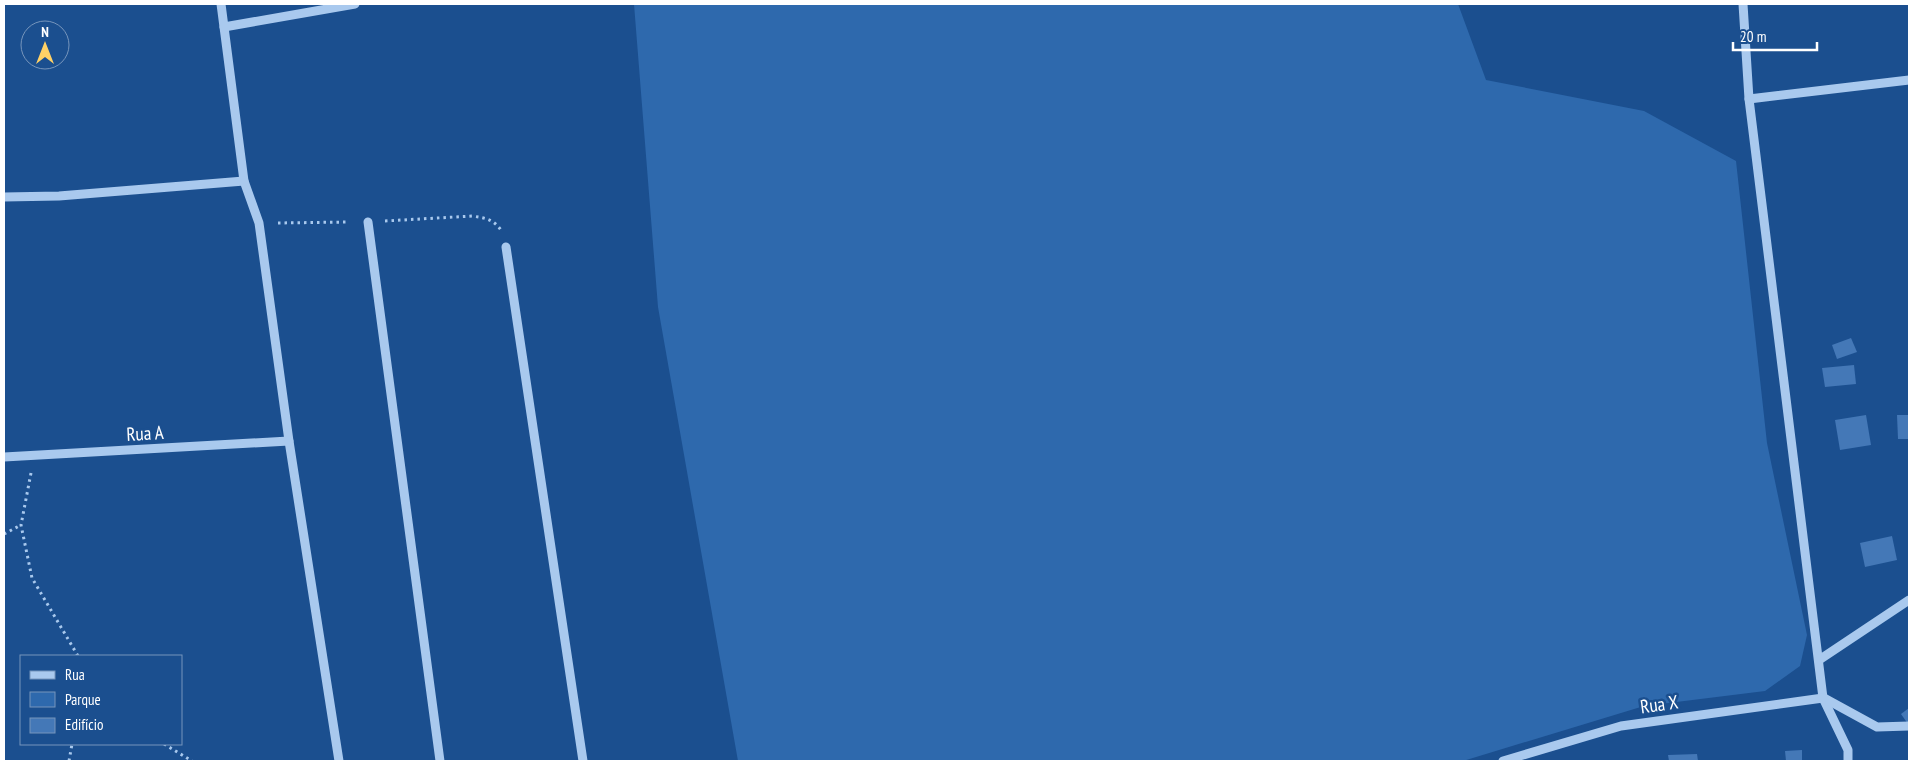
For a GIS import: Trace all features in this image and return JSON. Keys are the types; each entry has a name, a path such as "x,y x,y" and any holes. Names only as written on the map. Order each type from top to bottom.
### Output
{"street":[{"path":"221,4 244,180 259,223 288,441 339,761"},
{"path":"224,27 355,4"},
{"path":"1743,4 1749,99 1823,698 1848,750 1848,761"},
{"path":"1749,99 1909,80"},
{"path":"4,197 59,196 244,180"},
{"path":"368,222 440,761"},
{"path":"506,247 584,761"},
{"name":"Rua A","path":"4,457 288,441"},
{"path":"1819,660 1909,600"},
{"path":"1823,698 1877,727 1909,726"},
{"name":"Rua X","path":"1503,761 1621,726 1823,698"}],"path":[{"path":"259,223 368,222 472,216 496,222 504,233 506,247"},
{"path":"35,455 21,525 32,578 77,655"},
{"path":"4,534 21,525"},
{"path":"69,761 72,745"},
{"path":"166,745 192,761"}],"green space":[{"path":"634,4 1458,4 1486,80 1644,111 1736,161 1767,443 1807,635 1800,666 1765,691 1644,706 1463,761 738,761 658,307"}],"building":[{"path":"1851,338 1857,352 1837,359 1832,345"},
{"path":"1854,365 1856,384 1825,387 1822,368"},
{"path":"1866,415 1871,445 1840,450 1835,420"},
{"path":"1897,415 1909,415 1909,439 1898,439"},
{"path":"1892,536 1897,560 1865,567 1860,543"},
{"path":"1909,708 1909,723 1908,724 1901,714"},
{"path":"1802,750 1802,761 1786,761 1785,751"},
{"path":"1697,754 1698,761 1669,761 1668,755"}]}
